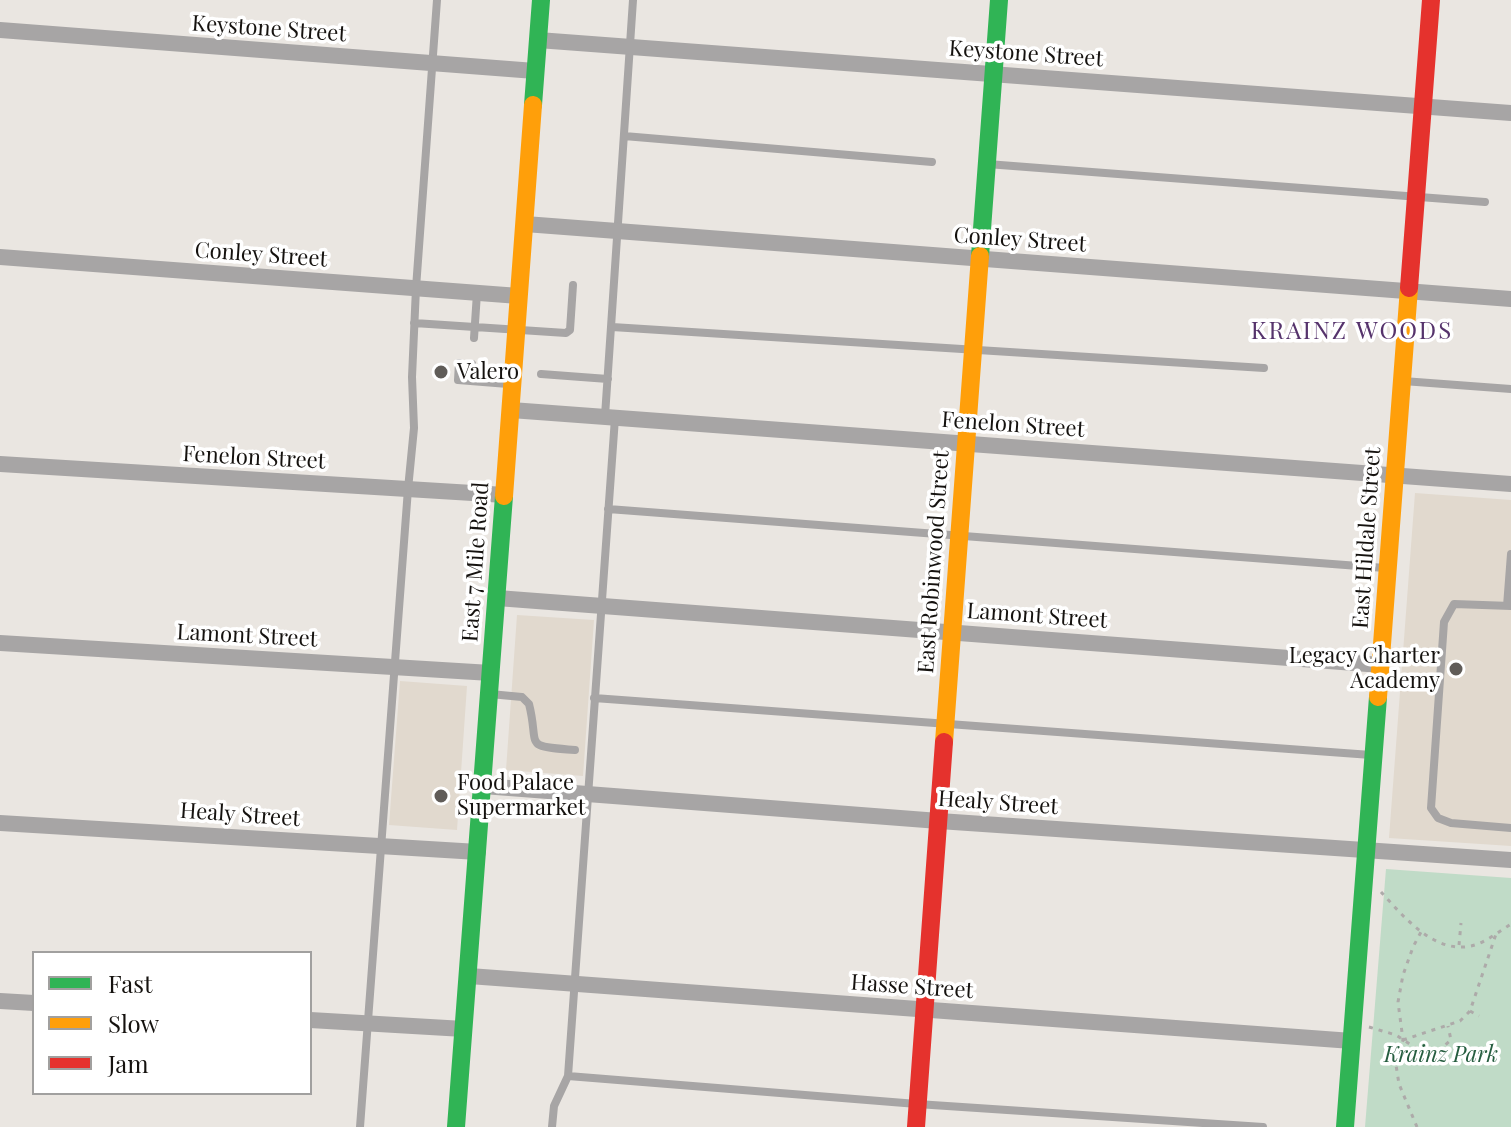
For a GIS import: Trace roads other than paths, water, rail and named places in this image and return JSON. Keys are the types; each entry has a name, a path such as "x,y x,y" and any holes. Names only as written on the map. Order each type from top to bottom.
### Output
{"street":[{"name":"East 7 Mile Road","path":"456,1127 541,0"},
{"name":"East Robinwood Street","path":"916,1127 999,0"},
{"name":"East Hildale Street","path":"1345,1127 1431,0"},
{"name":"Keystone Street","path":"0,30 535,71"},
{"name":"Keystone Street","path":"538,40 1511,113"},
{"name":"Conley Street","path":"525,224 1511,299"},
{"name":"Conley Street","path":"0,257 519,296"},
{"name":"Fenelon Street","path":"511,410 1511,484"},
{"name":"Fenelon Street","path":"0,464 505,495"},
{"name":"Lamont Street","path":"497,598 1381,665"},
{"name":"Lamont Street","path":"0,643 491,673"},
{"name":"Healy Street","path":"483,786 1511,860"},
{"name":"Healy Street","path":"0,823 478,852"},
{"name":"Hasse Street","path":"469,976 1352,1041"},
{"path":"0,1001 32,1003"},
{"path":"312,1020 464,1029"}],"lane":[{"path":"360,1127 414,428 414,323 437,0"},
{"path":"552,1127 554,1106 568,1076 608,509 608,379 633,0"},
{"path":"624,136 932,162"},
{"path":"987,164 1485,202"},
{"path":"414,323 568,332 573,285"},
{"path":"474,338 477,293"},
{"path":"461,337 462,326"},
{"path":"612,327 1264,368"},
{"path":"485,328 485,338"},
{"path":"459,363 458,380 513,384"},
{"path":"471,381 472,364"},
{"path":"482,382 483,364"},
{"path":"541,374 608,379"},
{"path":"1402,381 1511,389"},
{"path":"608,509 1388,568"},
{"path":"1511,554 1509,606 1454,604 1444,622 1431,808 1438,818 1451,823 1511,828"},
{"path":"490,694 522,697 529,704 533,740 538,746 575,750"},
{"path":"594,698 1373,755"},
{"path":"568,1076 1263,1127"}],"place":[{"name":"Valero","path":"441,372"},
{"name":"Legacy Charter Academy","path":"1456,669"},
{"name":"Food Palace Supermarket","path":"441,796"}],"district":[{"name":"KRAINZ WOODS","path":"1352,332"}],"park label":[{"name":"Krainz Park","path":"1441,1055"}]}
